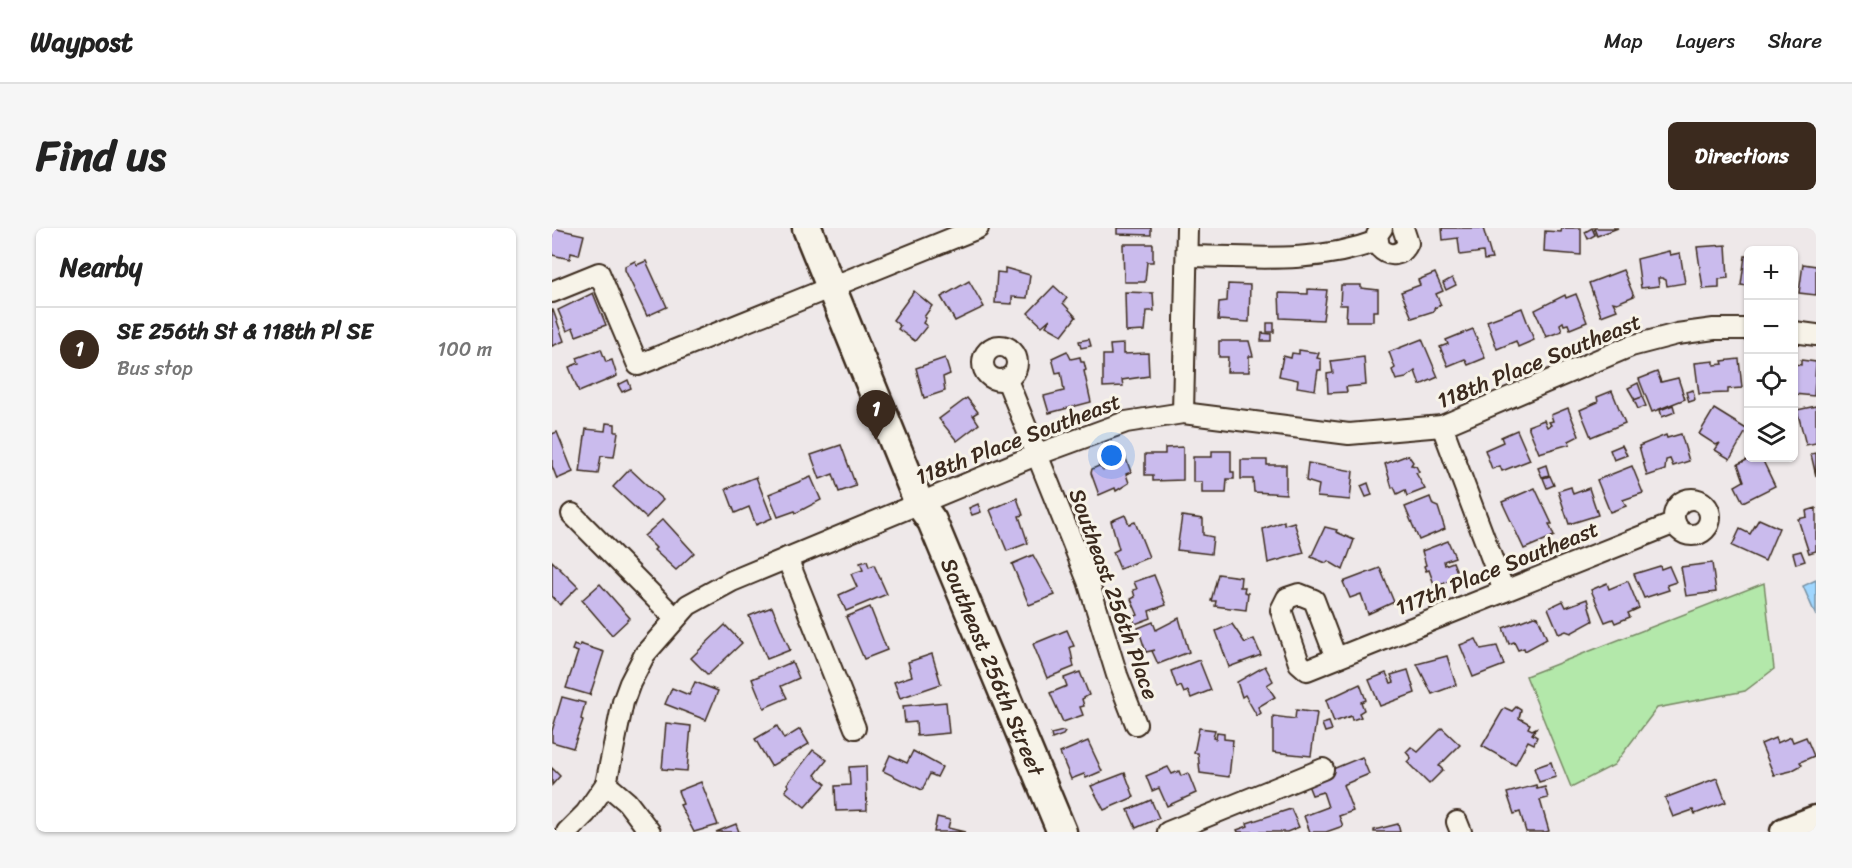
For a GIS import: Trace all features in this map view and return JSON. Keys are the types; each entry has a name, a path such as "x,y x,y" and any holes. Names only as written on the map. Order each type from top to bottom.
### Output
{"main road":[{"name":"Southeast 256th Street","path":"807,228 919,503 932,521 1062,832"},
{"name":"Southeast 256th Street","path":"919,503 919,529 1041,832"},
{"path":"1787,832 1816,820"}],"street":[{"path":"552,292 599,273 638,365 978,228"},
{"path":"1183,413 1187,228"},
{"path":"1186,256 1317,257 1348,252 1380,235 1383,252 1389,254 1401,252 1408,243 1403,228"},
{"name":"118th Place Southeast","path":"606,784 630,683 645,654 675,618 706,594 1036,455 1109,426 1183,413 1349,434 1442,426 1631,346 1677,334 1714,329 1744,329"},
{"path":"1798,332 1816,334"},
{"name":"Southeast 256th Place","path":"1006,380 1088,581 1116,675 1136,724"},
{"path":"1442,426 1504,591"},
{"path":"572,514 675,618"},
{"name":"117th Place Southeast","path":"1336,658 1676,523"},
{"path":"787,558 855,728"},
{"path":"1168,832 1323,769"},
{"path":"567,832 586,813 606,784 627,802 650,832"}],"green space":[{"path":"1764,583 1774,669 1745,691 1657,708 1614,765 1571,787 1526,676"}],"water":[{"path":"1816,580 1816,616 1803,586"}],"building":[{"path":"552,228 584,235 579,255 571,253 570,259 552,255"},
{"path":"1117,228 1151,228 1151,235 1117,234"},
{"path":"1442,228 1483,228 1492,259 1484,260 1483,252 1460,255 1458,238 1443,240"},
{"path":"1562,228 1581,228 1581,255 1544,252 1545,231 1561,232"},
{"path":"1592,228 1595,235 1588,239 1585,232"},
{"path":"1594,228 1618,228 1597,236"},
{"path":"1123,244 1153,244 1153,262 1147,262 1145,282 1124,282"},
{"path":"1726,245 1728,278 1719,279 1719,288 1703,289 1697,247"},
{"path":"1669,251 1670,255 1680,253 1685,283 1667,286 1666,280 1658,278 1659,286 1641,288 1637,259"},
{"path":"635,261 637,265 646,261 667,307 647,316 625,270 625,266"},
{"path":"1744,263 1744,285 1741,285"},
{"path":"1803,264 1816,266 1816,295 1799,293"},
{"path":"1005,268 1030,275 1027,298 1012,297 1012,304 995,303 997,272 1005,273"},
{"path":"1623,270 1634,296 1617,303 1613,302 1617,310 1601,316 1589,283"},
{"path":"1435,273 1443,291 1436,294 1441,305 1434,308 1434,311 1412,318 1401,292 1420,285 1418,280"},
{"path":"1452,278 1456,285 1446,290 1443,283"},
{"path":"969,281 984,307 955,321 941,297"},
{"path":"1228,284 1250,285 1249,322 1218,320 1219,302 1227,301"},
{"path":"1341,285 1361,285 1361,288 1378,290 1378,311 1373,311 1373,321 1346,321 1347,305 1340,305"},
{"path":"1054,286 1067,298 1063,303 1076,317 1062,335 1046,326 1050,319 1042,326 1028,313"},
{"path":"1308,289 1327,290 1323,320 1280,318 1279,293 1308,294"},
{"path":"914,291 932,306 924,317 926,318 923,323 927,326 915,341 898,329 900,326 893,320"},
{"path":"1125,292 1153,293 1154,311 1147,311 1145,331 1126,332"},
{"path":"593,293 606,325 576,336 573,328 567,331 558,310"},
{"path":"1576,294 1587,322 1570,329 1568,324 1564,325 1563,322 1560,324 1562,331 1546,337 1535,310 1565,295 1566,298"},
{"path":"1522,308 1534,340 1518,347 1516,341 1497,349 1487,321"},
{"path":"552,310 564,341 552,346"},
{"path":"1267,323 1274,323 1274,332 1267,332"},
{"path":"1473,329 1485,358 1468,365 1465,359 1448,366 1440,347 1448,344 1446,340"},
{"path":"1262,333 1271,334 1271,341 1261,341"},
{"path":"1089,339 1091,346 1081,348 1079,341"},
{"path":"1422,339 1438,377 1420,385 1415,371 1406,378 1396,380 1392,370 1395,368 1389,352"},
{"path":"1219,341 1249,341 1253,356 1249,356 1249,372 1227,372 1228,357 1219,357"},
{"path":"1123,344 1123,354 1148,353 1149,376 1122,380 1123,386 1103,387 1103,355 1111,355 1110,345"},
{"path":"601,349 606,362 612,360 617,376 579,392 569,367 579,363 577,358"},
{"path":"1299,350 1319,353 1317,358 1321,359 1321,370 1318,370 1315,390 1297,387 1298,380 1279,376 1283,356 1291,358 1292,353 1299,354"},
{"path":"1067,351 1071,359 1080,357 1081,362 1084,362 1091,402 1049,413 1044,396 1064,391 1061,372 1056,373 1052,358"},
{"path":"1364,357 1366,385 1346,387 1347,392 1328,393 1327,374 1333,373 1331,361"},
{"path":"945,358 950,374 943,377 945,391 924,398 916,368"},
{"path":"1739,359 1742,388 1728,389 1728,393 1699,394 1695,363 1714,361 1714,365 1723,364 1722,361"},
{"path":"1801,360 1816,362 1814,396 1798,394 1798,365 1801,365"},
{"path":"1657,372 1661,382 1678,378 1685,399 1652,412 1639,379"},
{"path":"628,380 631,388 622,392 618,385"},
{"path":"1638,383 1643,397 1635,400 1628,388"},
{"path":"1693,390 1695,400 1689,402 1686,392"},
{"path":"1612,391 1625,423 1591,437 1580,410 1598,402 1597,397"},
{"path":"1642,397 1646,406 1638,409 1634,400"},
{"path":"967,398 978,412 973,415 979,424 957,441 939,419"},
{"path":"1673,405 1675,412 1662,417 1660,410"},
{"path":"1816,406 1816,443 1806,445 1798,410"},
{"path":"1568,408 1579,436 1569,441 1570,444 1539,453 1528,426 1544,420 1547,427 1551,425 1549,422 1553,421 1551,415"},
{"path":"1714,409 1744,428 1744,435 1730,459 1715,450 1720,443 1716,445 1699,434"},
{"path":"606,423 615,424 615,432 618,432 614,457 601,456 598,474 580,472 586,429 605,431"},
{"path":"1517,430 1530,460 1502,471 1500,466 1492,469 1485,450 1503,442 1501,437"},
{"path":"557,432 573,472 557,479 552,466 552,434"},
{"path":"1681,434 1689,461 1673,466 1670,459 1666,460 1665,470 1647,476 1639,446 1666,435 1667,438"},
{"path":"841,445 856,486 839,492 833,474 820,479 811,455"},
{"path":"1622,445 1627,455 1614,460 1610,450"},
{"path":"1183,447 1183,480 1153,481 1153,475 1145,475 1145,454 1165,454 1165,448"},
{"path":"1212,451 1231,451 1231,472 1234,472 1234,479 1227,479 1226,493 1202,493 1202,482 1193,482 1193,457 1212,457"},
{"path":"1816,453 1816,476 1811,454"},
{"path":"1408,455 1413,462 1411,465 1416,466 1419,472 1416,473 1425,489 1407,496 1405,490 1397,494 1394,487 1392,488 1385,464"},
{"path":"1125,456 1131,472 1126,474 1129,483 1116,491 1115,488 1099,495 1091,473 1092,469 1099,466 1103,470 1112,467 1110,462"},
{"path":"1241,460 1267,460 1267,465 1286,465 1286,494 1254,492 1253,479 1241,479"},
{"path":"1744,461 1763,462 1775,486 1743,502 1735,486 1744,481 1738,464"},
{"path":"1308,463 1353,471 1350,500 1317,497 1319,485 1306,481"},
{"path":"1546,465 1549,475 1542,477 1538,468"},
{"path":"1632,466 1643,493 1623,500 1626,506 1610,512 1597,480"},
{"path":"630,469 663,500 646,518 613,487"},
{"path":"1550,476 1554,485 1547,488 1543,478"},
{"path":"756,477 772,518 756,525 749,507 735,513 726,489"},
{"path":"811,477 821,500 796,513 795,511 778,517 769,494"},
{"path":"1368,483 1372,495 1366,497 1361,486"},
{"path":"1571,487 1573,494 1589,488 1598,515 1569,524 1558,491"},
{"path":"1535,488 1552,524 1549,524 1554,536 1524,549 1502,502"},
{"path":"1430,497 1433,505 1438,507 1445,529 1419,540 1405,507"},
{"path":"1017,498 1023,515 1019,516 1028,543 1007,551 990,510"},
{"path":"978,504 981,512 972,515 969,508"},
{"path":"1816,508 1816,551 1809,553 1798,519 1807,517 1806,511"},
{"path":"1125,515 1129,524 1135,522 1149,557 1120,569 1113,552 1119,549 1111,521"},
{"path":"1182,516 1203,519 1203,535 1213,537 1211,554 1177,550"},
{"path":"663,519 694,553 676,570 654,550 656,548 644,536"},
{"path":"1759,519 1779,528 1765,561 1732,546 1740,529 1750,534"},
{"path":"1284,521 1284,525 1294,522 1304,553 1268,563 1263,529"},
{"path":"1325,527 1337,530 1336,532 1354,540 1343,570 1328,561 1326,563 1311,557"},
{"path":"1448,541 1455,557 1444,561 1445,565 1453,562 1459,577 1435,587 1429,570 1426,571 1424,566 1426,565 1422,551"},
{"path":"1801,551 1805,561 1796,564 1793,553"},
{"path":"1033,555 1055,595 1029,605 1012,564"},
{"path":"552,561 578,587 560,605 552,596"},
{"path":"867,561 869,567 874,565 887,594 846,611 839,595 857,587 851,574 863,570 860,563"},
{"path":"1712,563 1716,592 1686,596 1681,567"},
{"path":"1660,566 1661,569 1669,566 1676,582 1667,585 1669,590 1644,598 1634,574"},
{"path":"1380,568 1394,602 1368,614 1361,594 1350,598 1343,582"},
{"path":"1218,574 1241,577 1240,587 1245,587 1244,592 1248,593 1246,610 1215,606 1216,601 1211,601"},
{"path":"1154,575 1166,605 1149,611 1151,618 1135,624 1133,617 1138,615 1131,599 1135,597 1133,590 1137,589 1134,582"},
{"path":"1628,581 1639,608 1628,613 1630,617 1615,623 1613,619 1605,622 1591,590 1607,583 1609,589"},
{"path":"600,584 630,618 612,635 582,600"},
{"path":"1587,599 1593,621 1571,633 1566,631 1559,634 1548,608 1563,601 1566,607"},
{"path":"772,607 790,650 767,659 749,616"},
{"path":"870,607 887,650 864,659 846,617"},
{"path":"1534,616 1538,617 1547,639 1525,651 1524,648 1518,650 1514,642 1509,644 1503,628"},
{"path":"1179,618 1189,652 1158,664 1152,651 1155,650 1146,652 1138,628 1153,622 1156,630"},
{"path":"1232,624 1245,643 1254,639 1261,655 1229,667 1216,631"},
{"path":"725,625 742,643 708,675 691,658"},
{"path":"1067,630 1074,646 1070,647 1074,667 1047,678 1033,644"},
{"path":"1476,639 1481,649 1497,646 1504,665 1473,677 1460,645"},
{"path":"580,644 604,652 590,695 566,688 578,652 572,650 574,645 579,647"},
{"path":"932,654 941,684 900,698 894,682 912,676 908,662"},
{"path":"1447,656 1456,685 1432,694 1417,664"},
{"path":"1199,660 1211,690 1191,698 1188,691 1184,693 1181,686 1177,688 1171,671"},
{"path":"792,662 799,678 781,686 787,698 764,708 752,679"},
{"path":"1265,666 1273,681 1267,685 1275,697 1258,707 1261,713 1257,716 1245,695 1242,697 1237,682"},
{"path":"1408,670 1415,693 1380,706 1369,680 1386,673 1391,683 1394,682 1391,675"},
{"path":"1080,672 1089,695 1082,699 1084,706 1080,707 1083,715 1063,722 1050,693 1067,686 1064,678"},
{"path":"695,682 718,691 706,720 665,704 672,688 689,695"},
{"path":"1360,684 1366,700 1361,702 1364,710 1359,713 1361,717 1352,720 1351,716 1334,722 1326,700"},
{"path":"562,697 585,703 581,719 583,720 573,748 552,742 552,731"},
{"path":"946,702 949,733 917,736 916,722 905,723 903,706"},
{"path":"1516,707 1521,710 1519,718 1530,724 1528,728 1532,730 1536,728 1532,734 1537,737 1534,744 1528,741 1515,765 1482,746 1503,710 1505,708 1512,711"},
{"path":"1296,710 1317,713 1311,756 1273,752 1273,716 1295,719"},
{"path":"1329,722 1332,730 1325,732 1322,724"},
{"path":"666,723 691,726 687,771 662,769"},
{"path":"777,726 784,739 800,729 809,744 771,766 755,739"},
{"path":"1199,728 1215,730 1213,738 1216,739 1217,732 1224,733 1224,739 1233,740 1229,777 1200,773 1198,753 1194,753"},
{"path":"1442,728 1460,745 1439,766 1443,770 1429,784 1407,762 1411,758 1406,752 1411,747 1418,752"},
{"path":"1065,732 1063,735 1052,739 1051,734"},
{"path":"1791,737 1793,742 1806,737 1814,756 1800,762 1802,765 1791,771 1774,775 1761,744 1775,738 1777,743"},
{"path":"1088,741 1102,771 1086,778 1084,774 1071,779 1060,753"},
{"path":"813,750 827,760 815,775 826,784 805,807 785,791 789,786 787,784"},
{"path":"913,751 942,767 937,777 930,774 922,790 883,771 890,755 907,763"},
{"path":"1362,757 1369,774 1343,785 1353,811 1339,816 1343,826 1326,832 1310,832 1304,816 1328,807 1323,792 1312,795 1306,780"},
{"path":"1551,762 1556,777 1539,782 1534,768"},
{"path":"866,766 867,810 836,811 835,786 850,785 849,767"},
{"path":"1168,767 1172,774 1179,771 1181,776 1188,773 1196,793 1167,806 1159,788 1152,791 1146,776"},
{"path":"552,768 560,776 552,785"},
{"path":"1125,773 1134,797 1104,810 1091,786"},
{"path":"1717,778 1726,802 1695,814 1693,810 1673,817 1665,798"},
{"path":"701,782 718,825 694,832 680,805 683,804 678,791"},
{"path":"1536,785 1537,789 1545,787 1548,798 1540,800 1549,831 1526,832 1520,812 1514,814 1507,793"},
{"path":"1151,800 1159,818 1136,828 1128,810"},
{"path":"1291,809 1299,827 1287,832 1238,832 1237,830 1248,826 1247,823"},
{"path":"937,817 950,820 948,828 965,832 934,832"},
{"path":"736,824 739,832 716,832"},
{"path":"1398,824 1400,832 1374,832 1374,830"}],"place":[{"name":"SE 256th St & 118th Pl SE","path":"876,440"}]}
